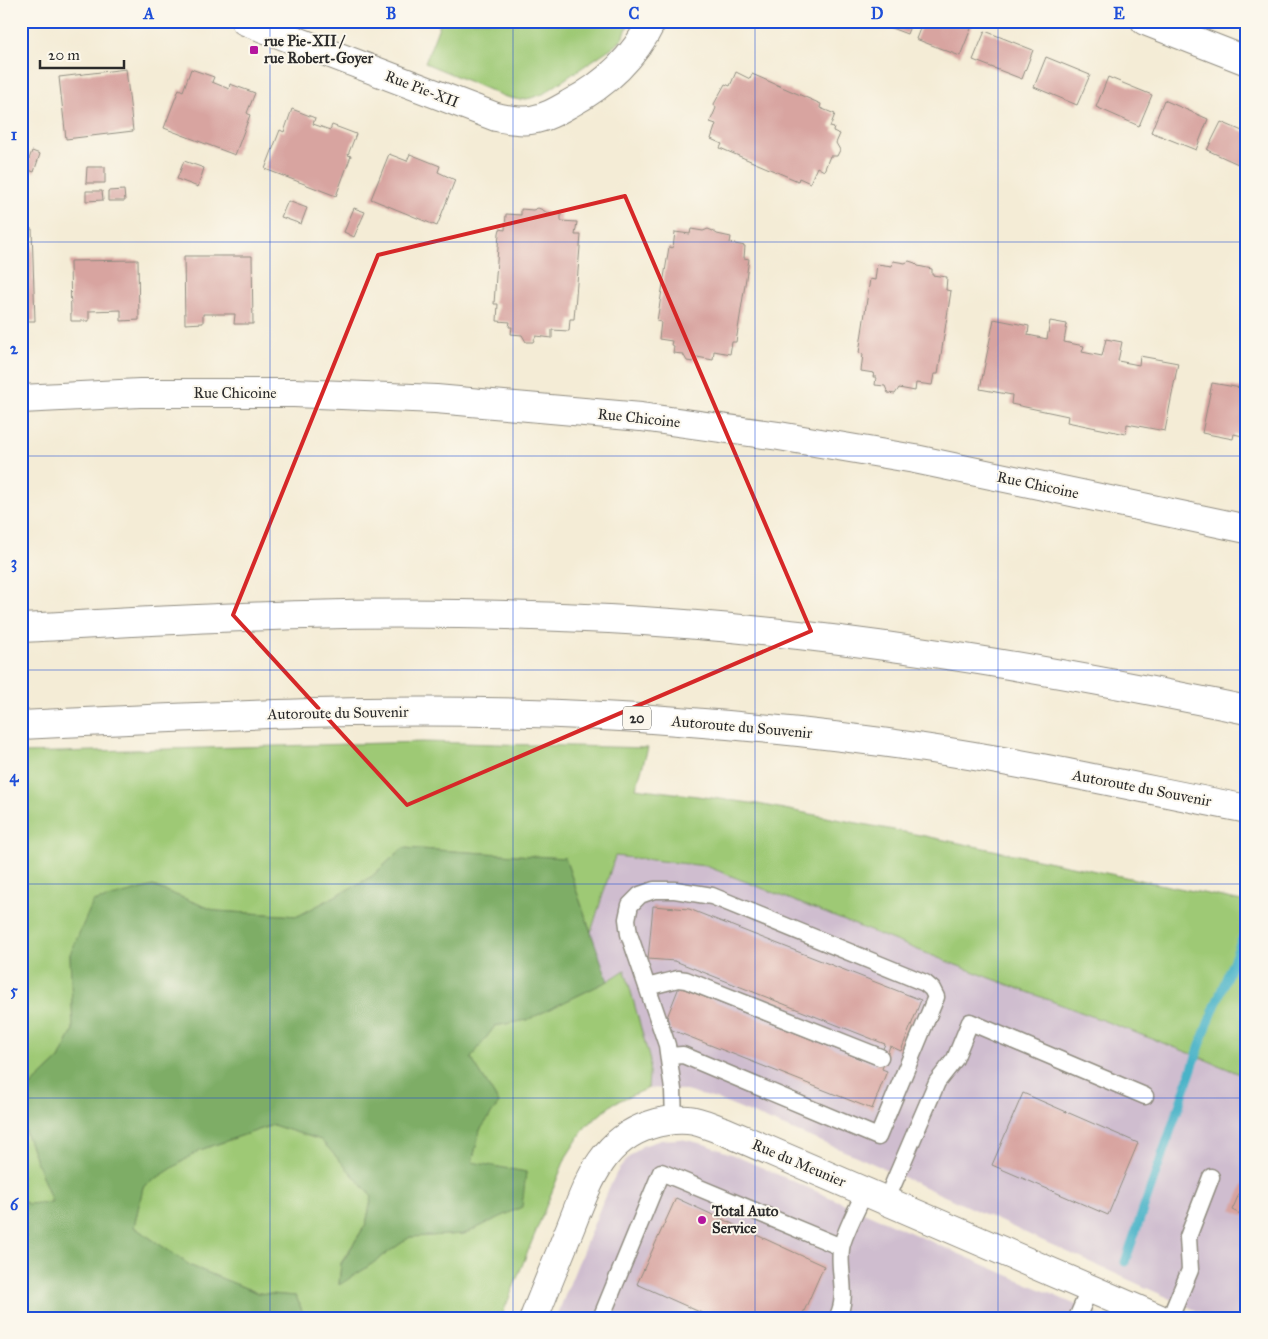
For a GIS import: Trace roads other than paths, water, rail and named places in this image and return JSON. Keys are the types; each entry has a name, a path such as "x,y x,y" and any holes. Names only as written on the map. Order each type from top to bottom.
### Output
{"main road":[{"name":"Rue Pie-XII","path":"244,21 301,31 496,117 516,120 543,117 596,88 625,62 646,34 652,21"},
{"path":"1145,21 1247,61"},
{"name":"Rue Chicoine","path":"21,399 140,393 304,393 436,399 641,417 779,436 915,459 1247,529"},
{"path":"21,628 278,616 380,614 608,619 683,624 843,641 1014,665 1247,710"},
{"name":"Autoroute du Souvenir","path":"21,725 338,712 504,713 675,720 827,735 927,749 1247,809"},
{"name":"Rue du Meunier","path":"536,1317 588,1184 607,1154 617,1142 630,1133 658,1122 674,1120 696,1122 724,1131 1090,1288 1141,1314"}],"lane":[{"path":"669,1056 683,1055 878,1137 936,997 932,989 925,983 712,896 675,890 654,890 640,895 630,905 626,919 629,934 667,1045 674,1090 674,1120"},
{"path":"647,987 678,979 686,980 907,1068"},
{"path":"837,1318 844,1291 840,1268 841,1246 876,1196 937,1082 955,1059 970,1022 1145,1096"},
{"path":"602,1318 661,1172 841,1246"},
{"path":"1170,1318 1190,1270 1188,1237 1211,1177"},
{"path":"1077,1318 1090,1288"}],"waterway":[{"path":"1125,1262 1205,1031 1247,927"}],"place":[{"name":"rue Pie-XII / rue Robert-Goyer","path":"254,50"},
{"name":"Total Auto Service","path":"702,1220"}]}
